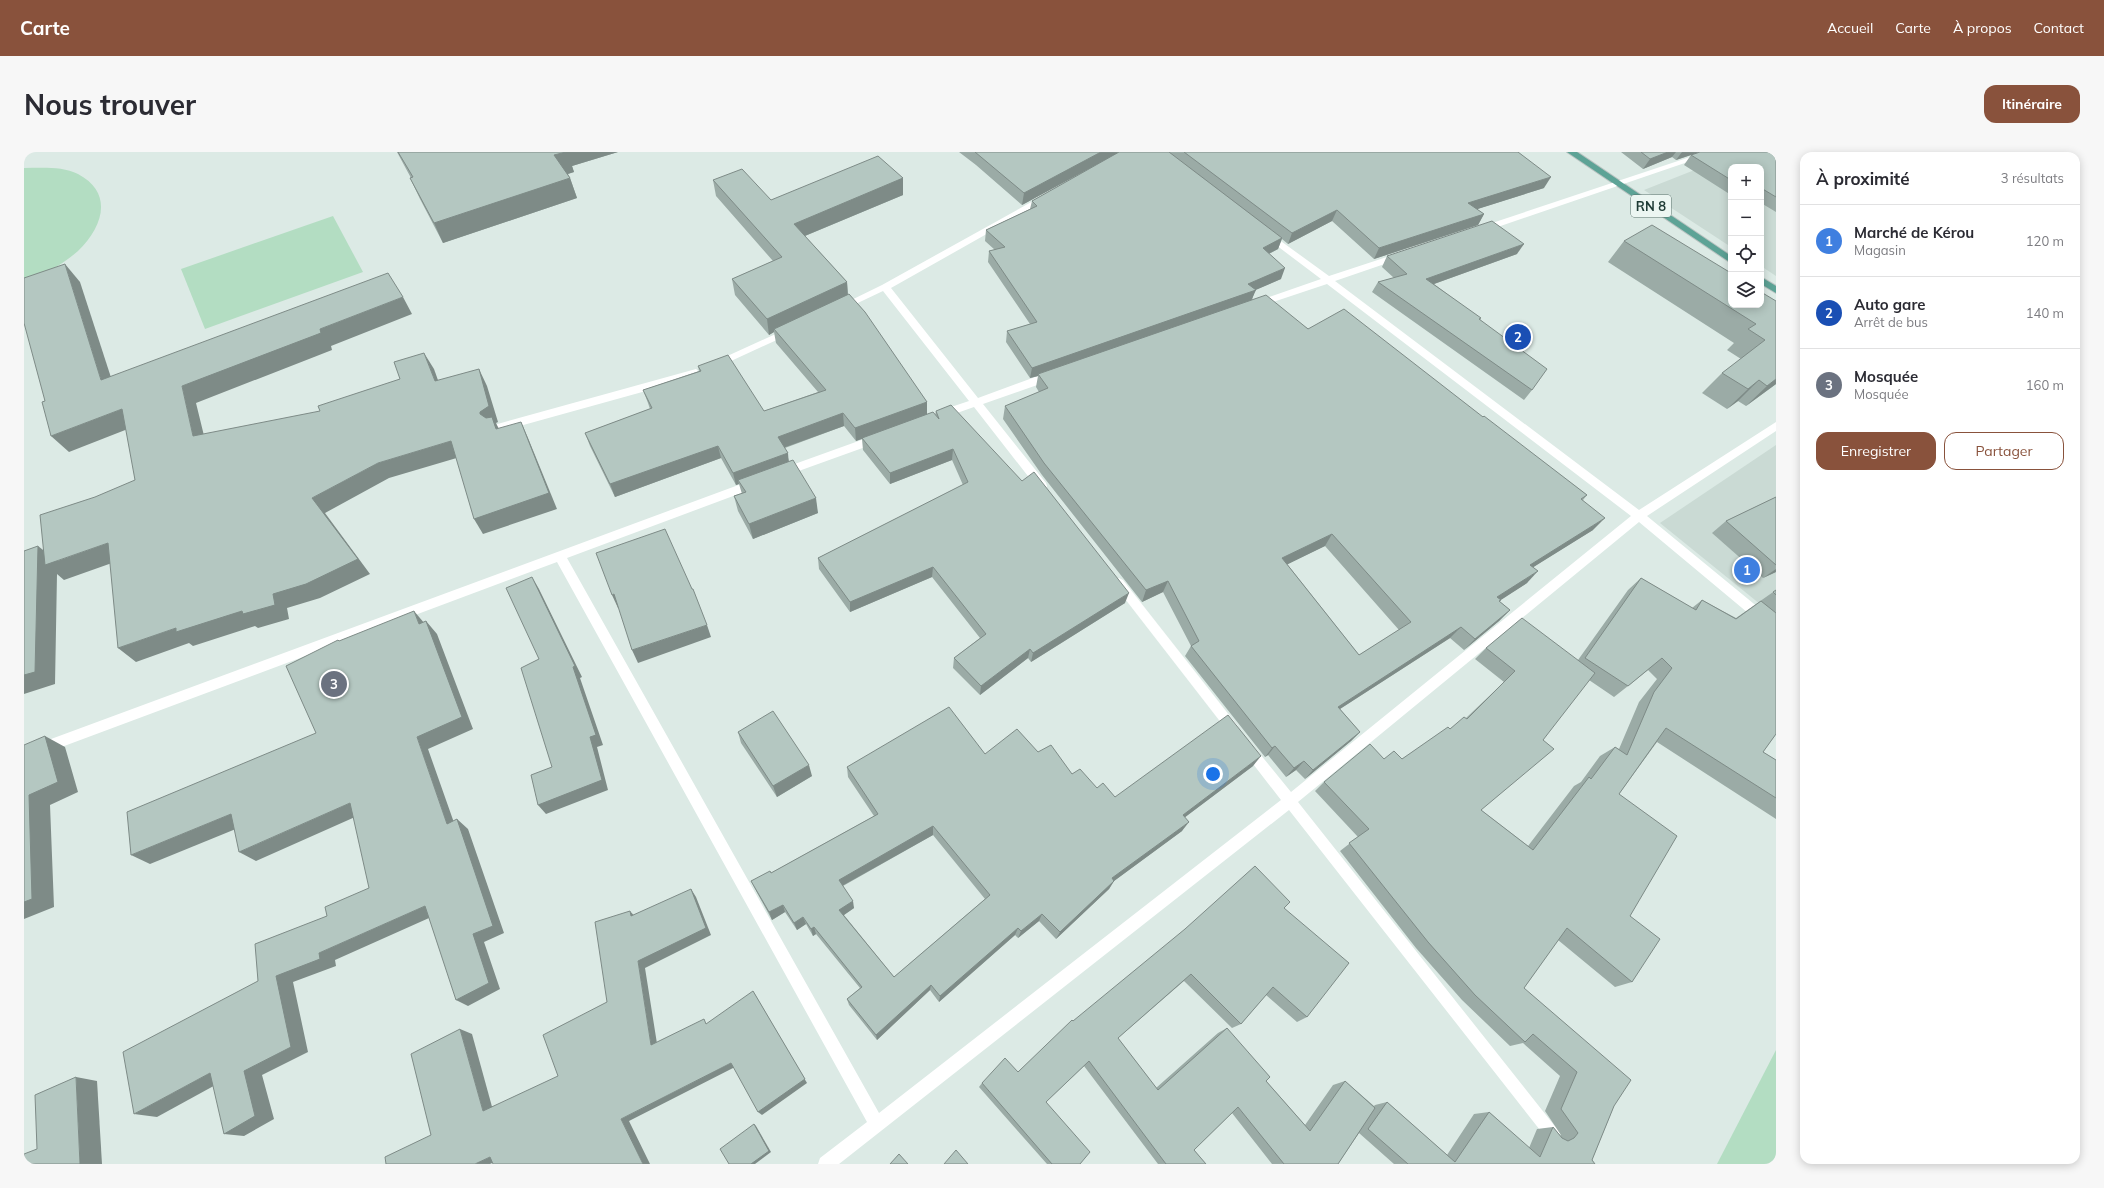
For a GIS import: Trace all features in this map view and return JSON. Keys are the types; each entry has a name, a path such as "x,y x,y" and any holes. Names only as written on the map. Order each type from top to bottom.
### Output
{"main road":[{"name":"RN 8","path":"1571,152 1728,258"},
{"path":"1764,282 1776,290"}],"street":[{"path":"1469,233 1619,185 1713,152"},
{"path":"828,313 885,287 1054,192"},
{"path":"1258,228 1639,516 1776,629"},
{"path":"1244,308 1409,253"},
{"path":"885,287 1049,495"},
{"path":"494,429 698,373 799,327"},
{"path":"931,418 1065,370"},
{"path":"826,1164 1290,801 1639,516 1776,426"},
{"path":"24,755 886,435"},
{"path":"560,556 877,1124"},
{"path":"1113,576 1552,1134"}],"shaded area":[{"path":"1740,152 1776,152 1776,276 1764,268 1764,164 1728,164 1728,245 1644,190"},
{"path":"1776,445 1776,617 1660,523"}],"green space":[{"path":"24,168 58,169 72,171 78,174 89,182 97,191 101,211 94,232 78,251 52,269 24,284"},
{"path":"333,216 363,272 205,329 181,269"},
{"path":"1776,1050 1776,1164 1717,1164"}],"building":[{"path":"398,152 566,152 554,155 570,178 434,223 410,178 413,177"},
{"path":"975,152 1101,152 1024,193"},
{"path":"1119,152 1169,152 1282,238 1263,248 1285,268 1248,284 1256,290 1032,368 1007,331 1037,322 989,251 1005,247 986,230 1037,206 1032,201"},
{"path":"1184,152 1518,152 1551,177 1468,203 1484,214 1379,248 1337,210 1292,233"},
{"path":"1641,152 1668,152 1650,159"},
{"path":"1700,152 1776,152 1776,197 1764,190 1764,164 1728,164 1728,178 1691,155"},
{"path":"878,156 903,178 794,224 847,282 767,319 732,279 782,257 713,180 742,169 771,200"},
{"path":"1492,221 1524,244 1426,279 1481,318 1479,319 1547,369 1532,390 1378,282 1407,274 1387,256"},
{"path":"1652,225 1728,271 1728,306 1624,241"},
{"path":"65,264 101,380 388,273 403,297 320,329 321,333 182,386 193,436 320,411 318,406 400,379 394,362 424,353 435,381 479,369 489,406 480,412 480,414 486,418 492,417 496,429 521,422 549,493 474,519 451,441 378,463 312,498 358,559 306,584 273,594 275,605 243,614 242,611 176,632 176,628 118,648 108,543 45,565 40,515 95,497 135,480 122,409 51,436 42,402 45,401 24,323 24,278"},
{"path":"849,294 865,312 927,402 855,428 843,413 778,437 788,453 733,473 718,446 610,484 585,433 652,408 643,390 701,371 698,366 728,355 764,411 826,390 774,329"},
{"path":"1764,294 1776,301 1776,379 1767,386 1759,380 1748,389 1722,373 1765,340 1748,329 1756,324 1731,308 1764,308"},
{"path":"1266,295 1308,329 1344,309 1483,417 1484,416 1587,495 1581,499 1605,518 1530,565 1538,571 1497,597 1501,600 1499,601 1510,610 1475,639 1461,627 1338,707 1360,732 1313,770 1304,761 1294,768 1275,746 1272,748 1191,646 1199,641 1168,581 1146,590 1044,463 1005,406 1048,388 1038,374","holes":["1332,534 1411,622 1359,655 1282,558"]},
{"path":"951,405 1022,481 1034,472 1129,593 1033,653 1030,649 981,686 954,658 986,634 933,567 850,602 818,558 968,482 953,449 890,473 862,438 933,412 939,419 936,411"},
{"path":"793,460 816,498 749,524 734,496 746,492 738,480"},
{"path":"1776,497 1776,565 1726,521"},
{"path":"665,529 693,589 707,625 632,650 614,594 612,595 596,553"},
{"path":"38,546 35,672 24,675 24,551"},
{"path":"532,577 575,666 573,667 596,735 590,737 602,780 538,805 531,775 552,767 521,668 539,659 506,588"},
{"path":"1641,578 1696,610 1702,600 1736,619 1761,601 1776,613 1776,734 1763,752 1776,760 1776,798 1666,728 1619,794 1677,836 1630,916 1660,939 1632,982 1567,928 1524,988 1631,1080 1614,1106 1592,1160 1595,1164 1408,1164 1368,1129 1387,1102 1455,1162 1489,1112 1540,1157 1553,1127 1562,1138 1568,1141 1574,1138 1578,1133 1561,1109 1577,1072 1533,1034 1525,1042 1475,995 1428,942 1349,843 1369,829 1324,782 1370,744 1384,759 1394,751 1402,759 1448,727 1450,729 1464,717 1467,719 1515,671 1486,648 1522,618 1595,673 1543,740 1554,749 1481,810 1533,850 1589,777 1591,779 1615,747 1627,755 1654,692 1672,668 1662,658 1628,686 1585,658"},
{"path":"414,611 419,624 426,621 462,717 417,737 447,824 457,819 493,926 473,934 489,983 456,1000 425,906 319,953 320,959 276,976 291,1047 244,1071 255,1116 224,1134 210,1073 134,1114 123,1052 258,981 255,944 327,916 325,907 369,888 350,803 239,852 231,814 131,855 127,812 316,733 286,666 338,640 339,641"},
{"path":"949,707 985,754 1017,729 1038,752 1051,745 1072,774 1080,769 1097,788 1103,783 1115,797 1228,715 1261,756 1183,815 1189,822 1112,878 1114,881 1060,932 1042,914 1021,931 1018,928 940,996 931,985 876,1035 847,999 862,987 814,927 811,929 803,917 794,923 783,905 769,912 751,881 770,871 771,873 878,814 847,767","holes":["933,826 990,895 894,977 839,910 853,901 839,880"]},
{"path":"773,711 809,765 773,786 738,732"},
{"path":"45,736 58,782 29,795 32,899 24,902 24,745"},
{"path":"1255,866 1290,902 1284,908 1349,963 1307,1017 1273,987 1241,1024 1191,974 1118,1038 1158,1090 1227,1028 1270,1077 1266,1081 1310,1131 1345,1081 1375,1108 1338,1164 1284,1164 1238,1107 1194,1150 1206,1164 1166,1164 1089,1061 1046,1102 1090,1152 1080,1164 1052,1164 982,1083 1005,1058 1018,1072 1072,1020 1073,1021 1185,929"},
{"path":"691,889 706,928 638,961 651,1045 704,1019 706,1024 753,991 805,1079 758,1112 731,1063 621,1119 643,1164 493,1164 490,1157 475,1164 386,1164 385,1157 431,1135 411,1054 460,1029 483,1111 558,1076 543,1035 607,1002 595,922 630,911 631,916"},
{"path":"76,1077 80,1164 24,1164 24,1154 37,1149 35,1095"},
{"path":"754,1124 769,1151 751,1164 729,1164 720,1149"},
{"path":"956,1150 968,1164 944,1164"},
{"path":"899,1154 908,1164 890,1164"}],"place":[{"name":"Auto gare","path":"1518,337"},
{"name":"Marché de Kérou","path":"1747,570"},
{"name":"Mosquée","path":"334,684"}]}
